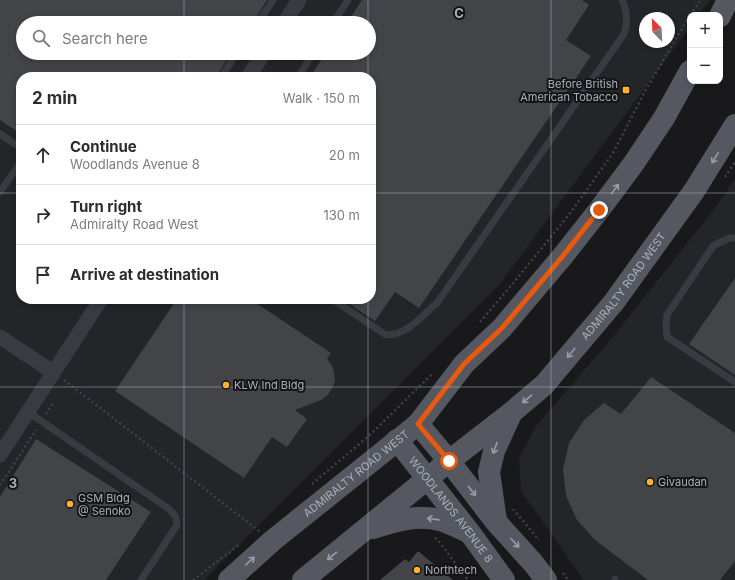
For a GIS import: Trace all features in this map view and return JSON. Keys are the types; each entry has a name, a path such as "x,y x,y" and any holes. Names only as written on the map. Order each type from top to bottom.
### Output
{"main road":[{"name":"ADMIRALTY ROAD WEST","path":"229,580 261,535 418,424 464,364 502,328 562,257 599,210 634,163 664,118 687,76"},
{"name":"ADMIRALTY ROAD WEST","path":"303,580 544,385 614,302 694,191 735,125"},
{"path":"496,522 489,472 494,451 511,413"},
{"path":"418,424 449,461 496,522 534,564 552,574"},
{"name":"WOODLANDS AVENUE 8","path":"397,440 428,478 504,580"},
{"path":"361,532 399,520 419,517 440,520 470,533"}],"street":[{"path":"289,16 299,0"},
{"path":"251,72 259,60"},
{"path":"0,455 98,304"},
{"path":"0,337 53,372"}],"lane":[{"path":"263,16 273,0"},
{"path":"338,16 348,0"},
{"path":"340,304 386,335 394,335 406,331 436,303 624,34 627,16 622,0"},
{"path":"224,72 232,60"},
{"path":"301,72 309,60"},
{"path":"0,134 16,145"},
{"path":"0,192 16,169"},
{"path":"735,238 729,238 713,246 667,315 666,327 667,337 735,382"},
{"path":"28,412 169,509 176,517 177,525 141,580"}],"path":[{"path":"692,12 701,0"},
{"path":"477,326 516,281 571,212 613,153 644,93 687,20"},
{"path":"723,181 735,162"},
{"path":"312,484 371,434 436,370"},
{"path":"53,372 261,535"},
{"path":"0,485 42,421 53,401"},
{"path":"511,507 541,543"},
{"path":"430,536 437,539 468,580"},
{"path":"193,580 241,544"},
{"path":"552,574 568,580"}],"shaded area":[{"path":"0,0 710,0 701,12 687,12 687,31 675,47 675,12 639,12 639,48 674,48 499,285 204,580 0,580"},
{"path":"735,179 735,580 584,580 521,491 519,459 536,426 611,339 711,213"}],"building":[{"path":"0,0 267,0 257,16 16,16 16,60 227,60 219,72 16,72 16,131 0,120"},
{"path":"362,0 582,0 589,5 566,40 591,56 419,308 395,292 375,321 350,304 376,304 376,72 313,72 321,60 376,60 376,16 352,16"},
{"path":"735,278 735,375 689,344"},
{"name":"KLW Ind Bldg","path":"174,304 258,304 331,353 327,359 332,365 335,381 328,395 321,400 295,410 307,419 287,447 272,437 244,478 115,391"},
{"name":"Givaudan","path":"651,377 735,433 735,561 720,580 648,580 595,540 577,520 566,496 563,469 569,443 584,420 604,403 621,414"},
{"name":"GSM Bldg @ Senoko","path":"36,439 151,512 106,580 0,580 0,497"},
{"name":"Northtech","path":"418,551 453,580 380,580 405,559 409,562"}],"place":[{"name":"Before British American Tobacco","path":"626,90"},
{"name":"KLW Ind Bldg","path":"226,385"},
{"name":"Givaudan","path":"650,482"},
{"name":"GSM Bldg @ Senoko","path":"70,504"},
{"name":"Northtech","path":"417,570"}],"route":[{"path":"449,461 418,424 464,364 502,328 562,257 599,210"}]}
